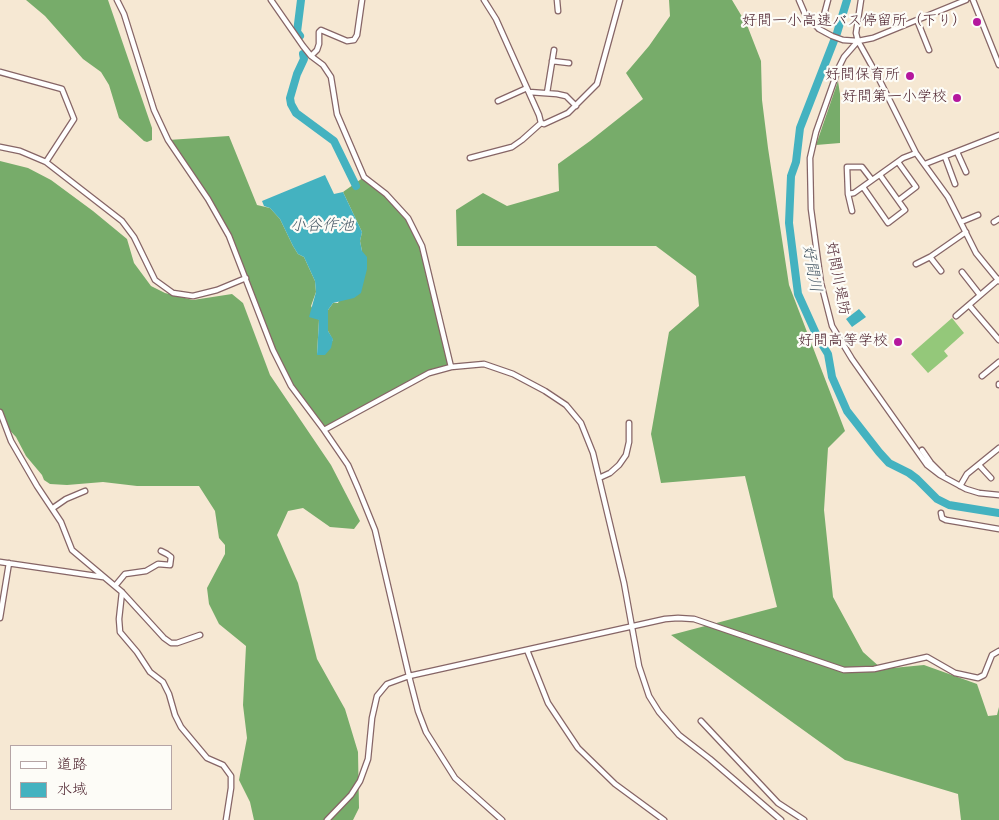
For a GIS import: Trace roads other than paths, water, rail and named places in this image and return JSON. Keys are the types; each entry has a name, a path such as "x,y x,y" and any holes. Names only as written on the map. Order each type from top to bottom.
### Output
{"street":[{"path":"117,0 124,14 154,110 168,140 208,198 229,236 273,350 291,386 348,466 376,530 409,676 418,712 426,732 455,778 502,820"},
{"path":"271,0 311,56 323,65 331,77 338,114 364,177 386,194 408,218 422,246 451,367"},
{"path":"311,56 317,50 319,32 321,30 328,31 347,41 354,40 362,0"},
{"path":"484,0 496,19 541,123"},
{"path":"557,0 558,11"},
{"path":"470,158 512,147 541,123 544,124 568,113 597,84 620,0"},
{"path":"799,0 805,14 818,28 832,36 855,41 872,38 966,0"},
{"path":"818,28 828,0"},
{"path":"861,0 855,41 878,78 916,153 948,197 976,253 999,280 956,316"},
{"path":"973,0 999,65"},
{"path":"917,20 929,50"},
{"name":"好間川堤防","path":"855,41 839,67 816,132 810,158 811,209 821,283 832,326 852,359 927,465 960,486 979,493 999,495"},
{"path":"547,93 554,50"},
{"path":"552,61 569,63"},
{"path":"0,72 62,89 74,119 46,162"},
{"path":"498,101 528,90 566,96 576,106"},
{"path":"925,164 999,135"},
{"path":"0,147 20,151 46,162 122,221 134,237 156,280 174,293 193,296 217,290 246,278"},
{"path":"957,152 966,172"},
{"path":"848,194 854,194 898,162 916,153"},
{"path":"945,157 955,184"},
{"path":"898,162 916,188 899,200"},
{"path":"852,211 848,194 847,167 862,167 872,180"},
{"path":"863,187 888,223 905,210 880,175"},
{"path":"960,222 978,215"},
{"path":"994,222 999,219"},
{"path":"916,264 930,257 965,233"},
{"path":"930,257 941,271"},
{"path":"962,272 980,295"},
{"path":"969,305 999,340"},
{"path":"982,376 999,362"},
{"path":"324,430 429,373 451,367 484,364 513,374 545,390 566,406 581,424 593,453 624,583 639,666 649,696 659,712 679,735 710,759 780,820"},
{"path":"0,412 11,441 37,486 53,508 72,550 122,592 164,638 171,643 177,643 200,635"},
{"path":"599,478 615,469 626,454 629,442 628,423"},
{"path":"960,486 967,474 999,448"},
{"path":"922,450 931,463 948,480"},
{"path":"979,465 991,478"},
{"path":"53,508 69,497 85,491"},
{"path":"941,513 942,518 946,520 999,529"},
{"path":"115,586 125,574 146,571 158,564 170,565 171,558 161,552"},
{"path":"0,562 104,578"},
{"path":"0,618 9,563"},
{"path":"122,592 119,619 120,632 137,652 150,672 163,682 170,694 175,715 181,727 208,758 223,765 231,776 226,820"},
{"path":"326,820 351,795 360,781 368,759 372,718 377,696 387,684 409,676 665,618 694,619 844,670 874,669 927,657 954,673 978,678 984,675 992,654 999,651"},
{"path":"527,650 548,703 578,748 615,784 664,820"},
{"path":"701,721 778,803 804,820"},
{"path":"771,812 778,803"}],"water":[{"name":"小谷作池","path":"325,175 334,194 343,192 362,232 360,241 362,251 367,257 367,269 361,293 354,298 333,303 328,310 328,331 333,339 331,348 325,355 317,355 319,320 309,317 316,292 315,281 304,257 298,254 280,219 270,208 264,206 262,201"},
{"path":"859,309 866,317 852,327 846,319"}],"waterway":[{"path":"300,36 297,32 301,0"},
{"name":"好間川","path":"847,0 837,33 800,128 796,162 791,176 789,223 798,294 817,336 828,354 832,377 847,411 889,463 909,473 937,499 949,505 999,513"},
{"path":"303,54 304,59 297,74 290,98 291,104 296,113 334,141 356,186"}],"place":[{"name":"好間一小高速バス停留所（下り）","path":"977,22"},
{"name":"好間保育所","path":"910,76"},
{"name":"好間第一小学校","path":"957,98"},
{"name":"好間高等学校","path":"898,342"}]}
